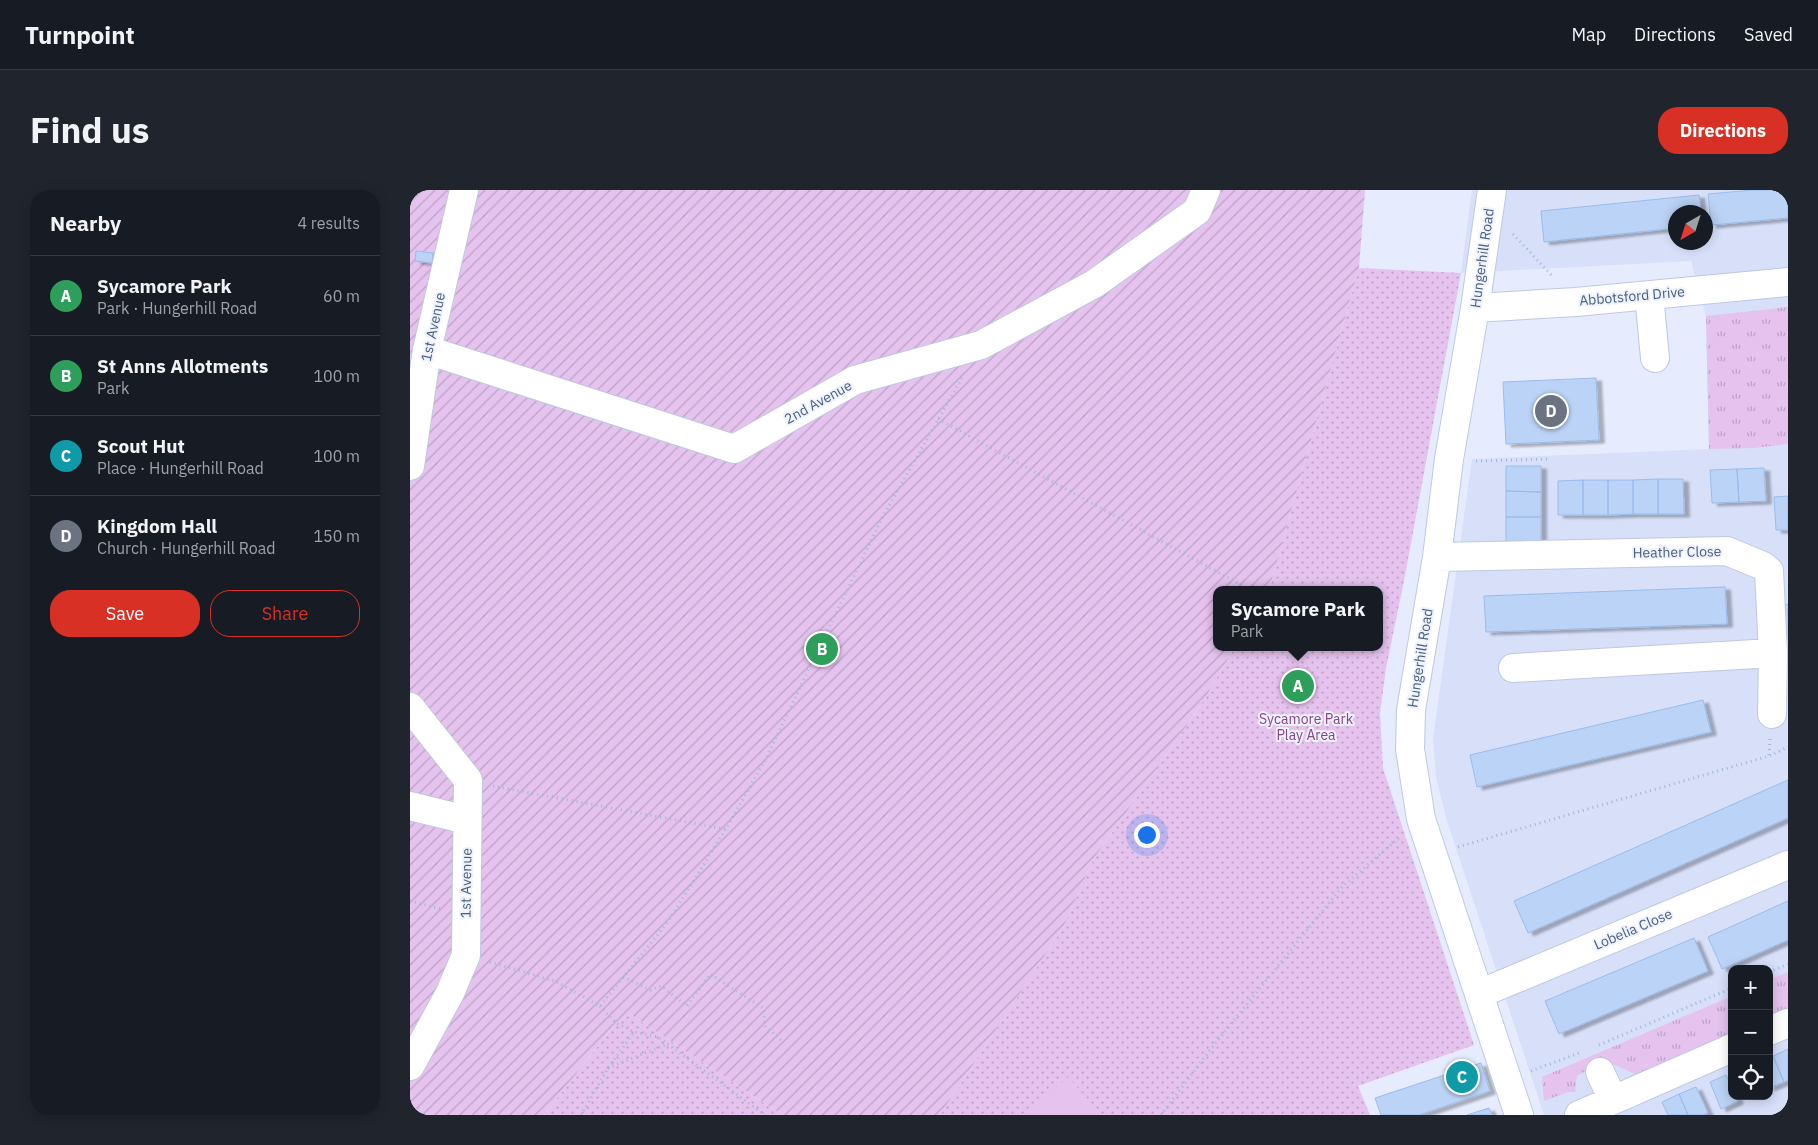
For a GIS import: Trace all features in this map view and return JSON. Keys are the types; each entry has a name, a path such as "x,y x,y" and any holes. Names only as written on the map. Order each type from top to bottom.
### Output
{"street":[{"name":"1st Avenue","path":"410,466 427,350 464,190"},
{"name":"2nd Avenue","path":"427,350 734,449 855,380 980,345 1094,284 1197,211 1206,190"},
{"name":"Hungerhill Road","path":"1490,199 1476,308 1449,459 1437,557 1411,710 1410,750 1421,819 1519,1115"},
{"name":"Abbotsford Drive","path":"1476,308 1576,302 1788,282"},
{"path":"1649,295 1655,358"},
{"name":"Heather Close","path":"1437,557 1727,551 1763,566 1769,571 1774,653 1772,714"},
{"path":"1513,668 1774,653"},
{"path":"410,707 468,780"},
{"name":"1st Avenue","path":"410,1066 450,993 466,955 468,780"},
{"path":"410,806 467,820"},
{"name":"Lobelia Close","path":"1478,994 1788,865"},
{"path":"1773,1029 1788,1023"},
{"path":"1579,1115 1728,1050"},
{"path":"1591,1057 1613,1100"}],"path":[{"path":"1490,199 1576,302"},
{"path":"600,1006 667,923 726,829 765,760 882,518 980,345"},
{"path":"938,419 1243,586"},
{"path":"1449,459 1472,459 1477,461 1550,459"},
{"path":"1433,855 1769,756 1788,747"},
{"path":"468,780 506,789 726,829"},
{"path":"1161,1115 1210,1050 1342,887 1421,819"},
{"path":"466,955 555,981 600,1006 616,1023 634,1032 658,1037 765,1115"},
{"path":"1773,970 1788,964"},
{"path":"623,977 651,990 661,986 687,1006 710,974 763,1008 765,1026 781,1040"},
{"path":"1507,1080 1591,1057 1728,990"},
{"path":"582,1115 608,1068 634,1032"},
{"path":"608,1068 668,1044"}],"shaded area":[{"path":"1472,190 1788,190 1788,1115 1544,1115 1447,821 1436,777 1433,739 1472,459 1709,449 1706,316 1691,261 1461,273"}],"green space":[{"path":"410,190 1365,190 1359,268 1270,586 1213,586 1213,651 1233,651 1201,705 1093,860 1064,926 940,1115 782,1115 630,1014 616,1023 544,1115 410,1115"},
{"name":"Sycamore Park Play Area","path":"1359,268 1461,273 1386,668 1380,713 1383,768 1474,1045 1358,1086 1370,1115 940,1115 1064,926 1093,860 1201,705 1233,651 1383,651 1383,586 1270,586"},
{"path":"1788,307 1788,444 1754,448 1709,449 1706,316"},
{"path":"1788,972 1788,1010 1773,1017 1773,1010 1773,978"},
{"path":"1728,998 1728,1037 1648,1074 1635,1074 1615,1065 1600,1063 1577,1076 1575,1092 1568,1092 1544,1101 1542,1077"},
{"path":"630,1014 782,1115 544,1115 616,1023"},
{"path":"1068,1077 1102,1115 1026,1115"}],"building":[{"path":"1753,190 1788,190 1788,218 1713,225 1713,205 1709,205 1708,194"},
{"path":"1699,195 1700,205 1668,205 1668,229 1544,242 1541,211"},
{"path":"416,251 433,253 432,263 415,261"},
{"path":"1596,378 1599,440 1506,444 1503,382"},
{"path":"1506,466 1541,466 1541,492 1506,491"},
{"path":"1764,468 1766,501 1739,502 1737,469"},
{"path":"1737,469 1739,502 1712,503 1710,470"},
{"path":"1658,479 1683,479 1684,514 1658,514"},
{"path":"1658,479 1658,514 1633,514 1633,480"},
{"path":"1583,480 1583,515 1558,515 1558,481"},
{"path":"1583,480 1608,480 1608,515 1583,515"},
{"path":"1608,480 1633,480 1633,514 1608,515"},
{"path":"1506,491 1541,492 1541,517 1506,517"},
{"path":"1788,496 1788,530 1776,530 1774,497"},
{"path":"1506,517 1541,517 1541,543 1506,543"},
{"path":"1725,587 1727,624 1486,632 1484,596"},
{"path":"1788,604 1788,640 1785,640 1784,605"},
{"path":"1703,700 1711,732 1477,787 1470,755"},
{"path":"1788,780 1788,818 1528,933 1514,901"},
{"path":"1788,901 1788,940 1722,969 1708,937"},
{"path":"1694,938 1708,971 1559,1034 1545,1001"},
{"path":"1788,1049 1788,1080 1784,1082 1773,1056"},
{"path":"1773,1056 1784,1082 1773,1086"},
{"path":"1481,1063 1490,1091 1419,1115 1381,1115 1375,1098"},
{"path":"1726,1075 1728,1079 1728,1100 1738,1101 1721,1109 1710,1082"},
{"path":"1696,1087 1708,1113 1688,1115 1679,1094"},
{"path":"1679,1094 1688,1115 1668,1115 1662,1102"},
{"path":"1489,1108 1492,1115 1467,1115"}],"place":[{"name":"Kingdom Hall","path":"1551,411"},
{"name":"St Anns Allotments","path":"822,649"},
{"name":"Sycamore Park","path":"1298,686"},
{"name":"Scout Hut","path":"1462,1077"}]}
